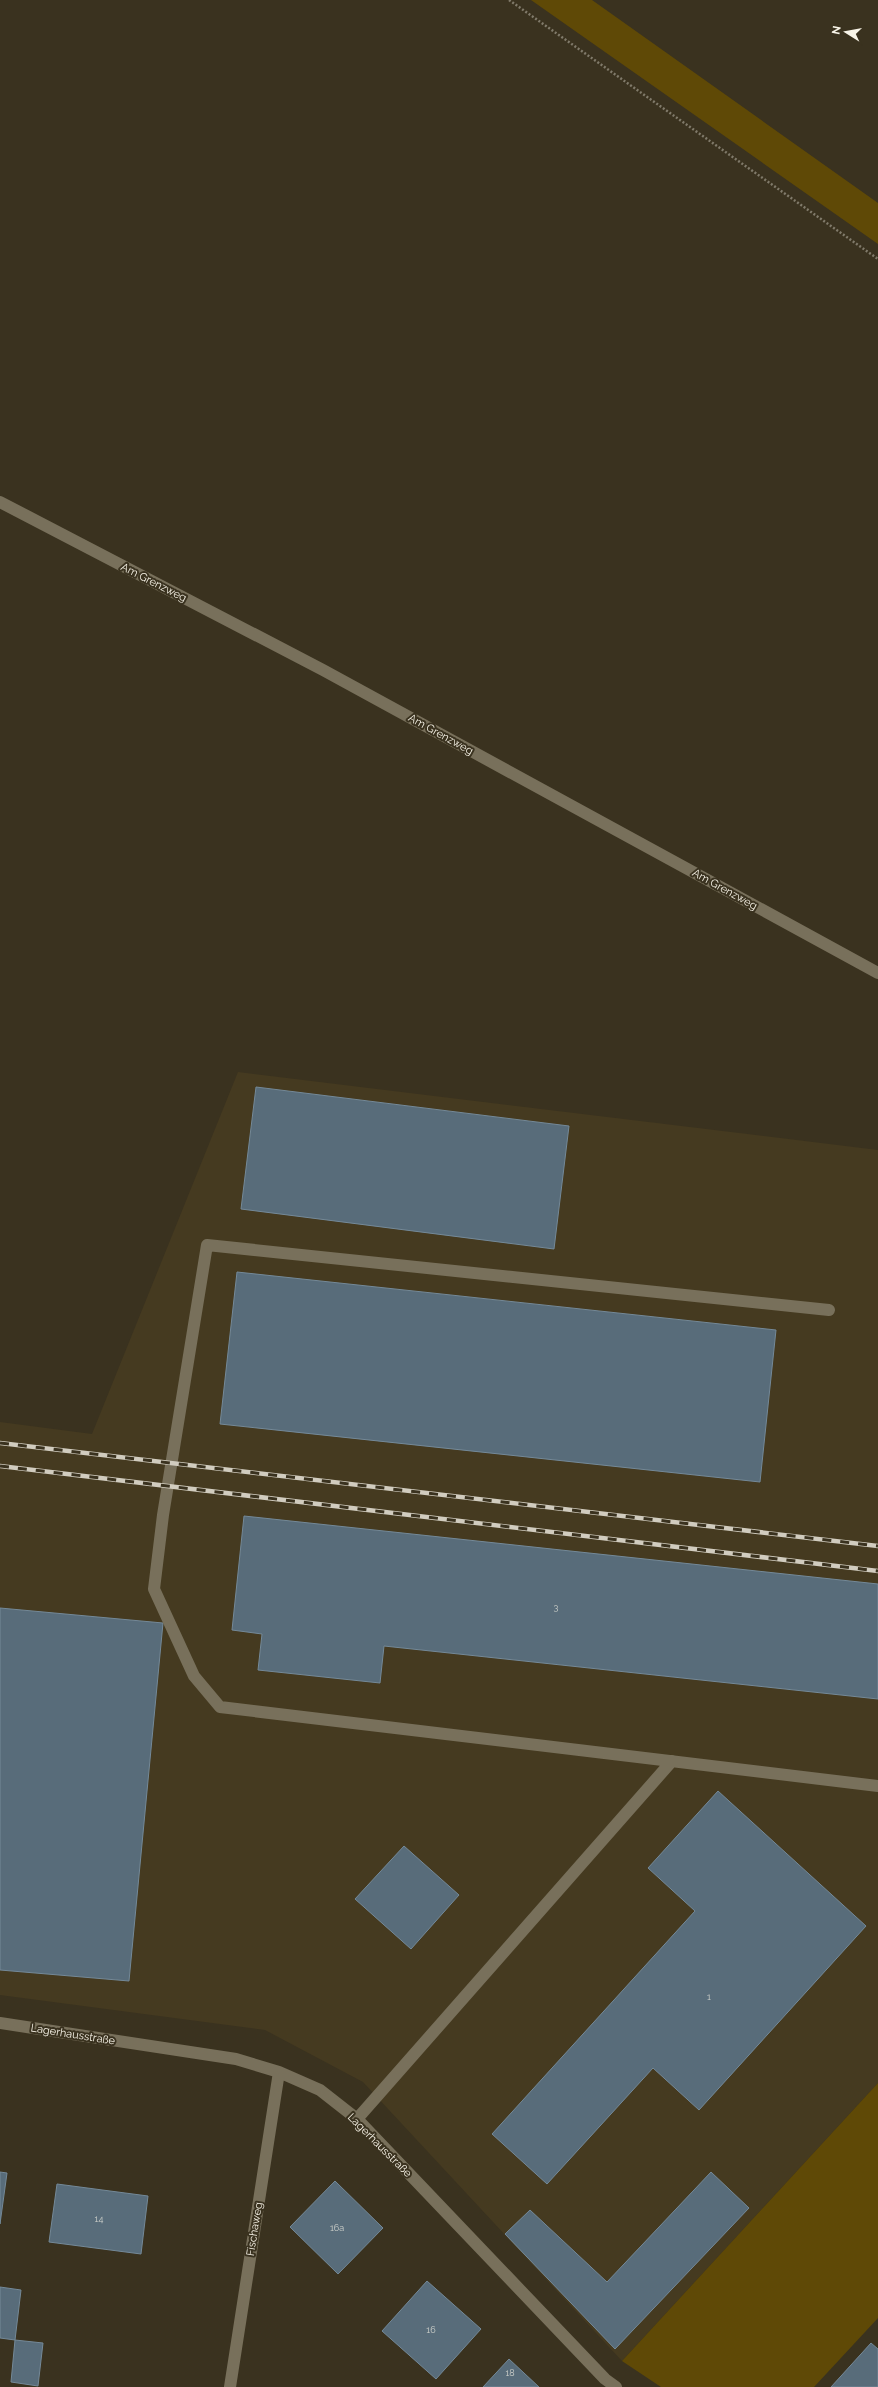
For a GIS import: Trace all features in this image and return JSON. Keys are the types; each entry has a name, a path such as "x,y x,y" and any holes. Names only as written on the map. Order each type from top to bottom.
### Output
{"street":[{"name":"Am Grenzweg","path":"0,502 323,670 878,973"},
{"path":"828,1310 207,1244 163,1514 154,1589 194,1676 220,1707 878,1786"},
{"path":"357,2119 672,1761"},
{"name":"Lagerhausstraße","path":"0,2023 236,2059 278,2072 320,2090 357,2119 606,2379 616,2387"},
{"name":"Fischaweg","path":"230,2387 278,2072"}],"path":[{"path":"509,0 878,259"}],"shaded area":[{"path":"531,0 592,0 878,203 878,244"},
{"path":"238,1072 878,1150 878,2083 622,2361 363,2082 265,2030 0,1995 0,1422 92,1434"},
{"path":"878,2083 878,2318 814,2387 661,2387 622,2361"}],"building":[{"path":"256,1087 569,1126 554,1249 241,1209"},
{"path":"237,1272 776,1330 760,1482 220,1424"},
{"path":"244,1516 878,1584 878,1699 384,1646 380,1683 258,1670 262,1634 232,1630"},
{"path":"0,1608 163,1623 129,1981 0,1970"},
{"path":"718,1791 866,1926 699,2110 653,2068 547,2184 492,2134 695,1911 648,1868"},
{"path":"404,1846 459,1895 411,1949 355,1899"},
{"path":"0,2172 7,2173 0,2224"},
{"path":"711,2172 749,2208 615,2349 505,2234 530,2210 607,2282"},
{"path":"335,2181 383,2228 338,2274 290,2227"},
{"path":"57,2184 148,2196 141,2254 49,2242"},
{"path":"427,2281 481,2329 436,2379 382,2331"},
{"path":"0,2287 21,2290 15,2340 0,2338"},
{"path":"15,2340 43,2343 38,2386 11,2382"},
{"path":"871,2343 878,2349 878,2387 831,2387"},
{"path":"509,2359 539,2387 483,2387"}],"railway":[{"path":"0,1443 878,1546"},
{"path":"0,1466 878,1571"}]}
